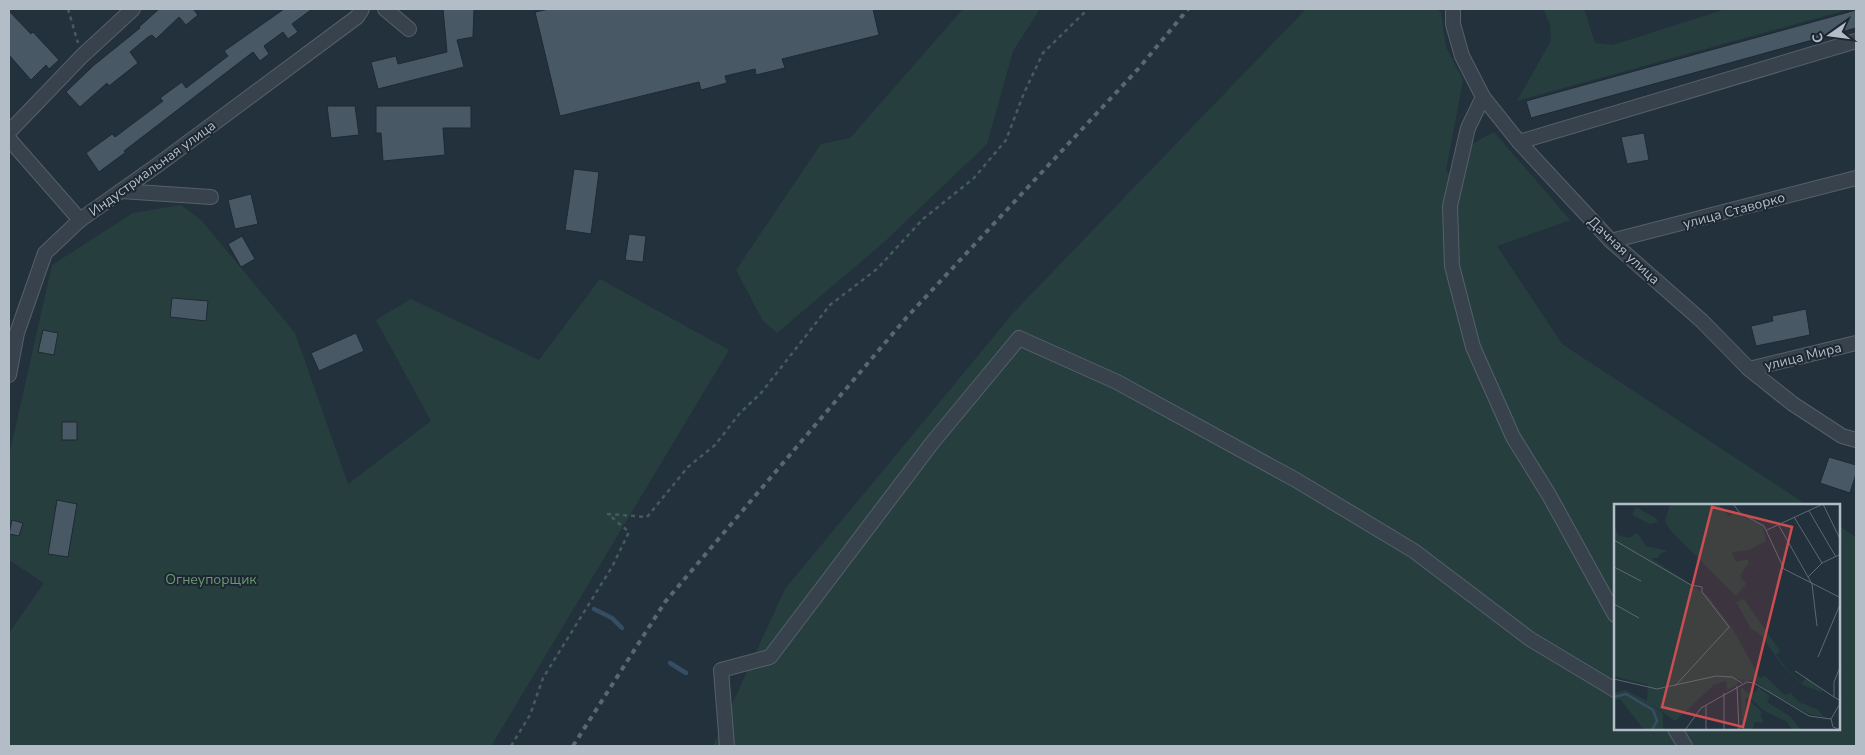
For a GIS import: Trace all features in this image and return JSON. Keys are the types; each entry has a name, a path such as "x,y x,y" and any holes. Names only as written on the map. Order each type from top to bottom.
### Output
{"street":[{"path":"9,132 82,56 132,9"},
{"name":"Индустриальная улица","path":"9,375 17,333 45,253 80,220 349,23 357,17 362,9"},
{"path":"385,9 409,29"},
{"name":"Дачная улица","path":"1453,9 1453,24 1462,56 1483,97 1519,142 1611,241 1702,321 1749,369 1793,404 1842,436 1856,440"},
{"path":"1519,142 1856,41"},
{"path":"1483,97 1468,128 1450,206 1452,266 1473,347 1513,437 1549,495 1614,613"},
{"path":"9,139 80,220"},
{"name":"улица Ставорко","path":"1611,241 1856,178"},
{"path":"121,191 211,197"},
{"path":"728,746 721,670 770,657 932,443 1019,338 1117,382 1296,480 1414,551 1530,639 1614,689"},
{"name":"улица Мира","path":"1749,369 1856,343"},
{"path":"1675,730 1685,746"}],"path":[{"path":"68,9 82,56"},
{"path":"512,746 530,715 543,678 612,567 630,532 608,514 647,517 688,467 715,445 740,413 761,393 830,305 877,269 924,219 974,178 1006,140 1024,93 1043,53 1088,9"}],"green space":[{"path":"963,9 1040,9 1013,51 987,144 883,243 777,333 763,321 736,270 821,144 850,138"},
{"path":"1306,9 1435,9 1441,12 1446,47 1463,80 1446,170 1459,188 1472,144 1494,132 1570,220 1497,246 1562,344 1805,504 1614,504 1614,730 1840,730 1840,527 1856,537 1856,746 713,746 785,589 1015,311"},
{"path":"1543,9 1584,9 1595,43 1613,45 1726,9 1850,9 1517,101 1551,41 1550,24"},
{"name":"Огнеупорщик","path":"181,205 201,220 295,333 348,484 431,421 376,320 411,299 539,360 600,279 729,350 491,746 9,746 9,633 44,583 9,560 9,456 52,265 133,213"}],"building":[{"path":"159,9 193,9 198,15 186,25 179,17 156,39 152,35 148,37 130,52 138,63 109,86 107,83 80,107 66,92 93,66 140,28"},
{"path":"284,9 312,9 292,24 298,32 288,39 283,32 264,46 269,54 260,61 253,52 99,172 86,153 112,134 115,137 163,101 160,98 182,82 186,88 228,56 224,51"},
{"path":"443,9 474,9 473,37 457,40 464,67 378,89 371,62 396,56 398,64 447,52"},
{"path":"549,9 873,9 879,35 782,59 785,68 756,75 755,69 725,76 727,83 701,90 699,82 560,116 535,12"},
{"path":"1856,10 1856,28 1531,118 1526,101"},
{"path":"9,11 31,34 33,32 59,60 49,69 46,65 31,80 9,55"},
{"path":"327,106 355,106 359,135 331,138"},
{"path":"376,106 471,106 471,128 443,128 445,155 383,161 381,133 376,133"},
{"path":"1644,133 1649,160 1627,164 1621,137"},
{"path":"574,169 599,172 591,234 565,230"},
{"path":"251,194 258,224 235,229 228,200"},
{"path":"629,234 646,236 643,262 625,260"},
{"path":"242,236 255,259 241,267 228,244"},
{"path":"172,298 208,301 206,321 170,317"},
{"path":"1806,309 1810,335 1756,346 1751,326 1773,321 1772,316"},
{"path":"43,330 58,333 54,355 38,352"},
{"path":"356,333 364,351 319,371 311,353"},
{"path":"62,422 77,422 77,440 62,440"},
{"path":"1829,457 1856,465 1856,474 1850,493 1820,483"},
{"path":"57,500 77,504 68,557 48,554"},
{"path":"12,520 23,523 19,536 9,534"}],"waterway":[{"path":"594,609 612,618 622,628"},
{"path":"670,663 686,673"}],"railway":[{"path":"573,746 665,602 907,317 1139,68 1188,9"}]}
